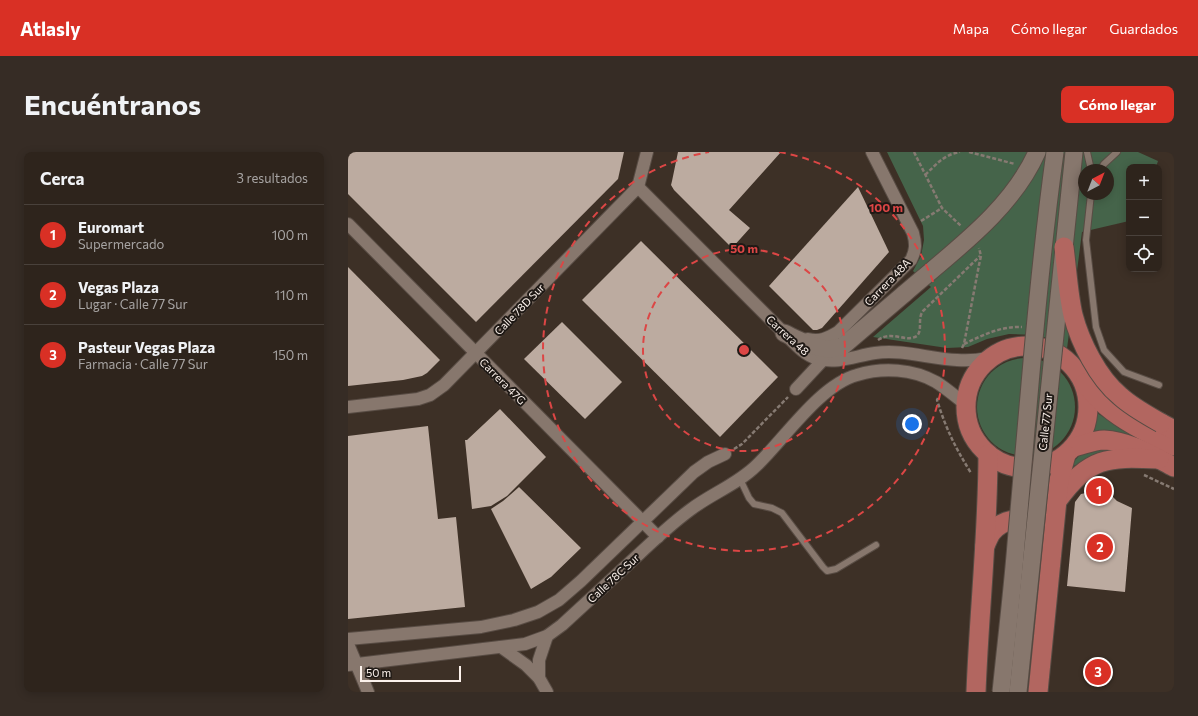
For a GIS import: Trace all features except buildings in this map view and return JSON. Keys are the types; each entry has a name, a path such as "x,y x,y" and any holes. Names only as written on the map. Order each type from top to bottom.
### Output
{"main road":[{"path":"1064,248 1069,294 1074,316 1081,336 1098,370 1110,387 1120,396 1168,427"},
{"path":"1167,463 1132,446 1103,440 1070,451 1051,464 1035,468 1018,468 1002,463 988,454 975,440 967,423 965,404 968,389 974,374 988,358 1018,346 1037,346 1055,352 1070,364 1102,402 1122,418 1147,433 1174,446"},
{"path":"1038,692 1061,469 1070,451 1083,432 1088,415 1088,400 1082,379"},
{"path":"976,692 987,506 988,454"},
{"path":"1057,501 1069,485 1081,474 1092,465 1101,461 1126,458 1167,463"},
{"path":"984,547 991,533 999,525 1020,519 1030,521 1040,527 1047,535 1052,549"}],"street":[{"name":"Calle 78D Sur","path":"348,407 405,402 430,395 444,385 638,187 647,152"},
{"name":"Carrera 48A","path":"784,333 811,340 821,340 830,337 838,332 911,260 916,247 913,233 872,152"},
{"path":"784,333 828,349 843,346 983,226 1004,204 1021,182 1037,152"},
{"name":"Calle 77 Sur","path":"1001,692 1016,546 1037,306 1045,227 1055,152"},
{"name":"Calle 77 Sur","path":"1018,692 1074,152"},
{"name":"Carrera 48","path":"638,187 784,333 808,355 823,360 836,361 875,353 926,356 956,360 988,358"},
{"name":"Carrera 47G","path":"348,224 658,537"},
{"path":"796,389 823,360"},
{"name":"Calle 78C Sur","path":"352,665 525,644 547,636 562,625 690,509 740,479 757,465 819,398 830,388 843,380 871,371 913,373 938,383 965,404"},
{"name":"Calle 78C Sur","path":"348,639 481,627 514,620 538,612 559,600 694,472 708,462 725,454"},
{"path":"539,678 539,660 547,636"},
{"path":"348,644 352,665 368,692"},
{"path":"501,647 526,665 539,678 547,692"}],"lane":[{"path":"1087,152 1090,164"},
{"path":"1104,164 1117,152"},
{"path":"1090,200 1086,240 1096,327 1104,350 1124,372 1159,385"},
{"path":"740,479 748,498 754,504 772,508 782,513 827,571 836,569 876,545"}],"path":[{"path":"914,152 942,208 964,229"},
{"path":"925,175 942,159 951,154 960,152"},
{"path":"921,221 942,208"},
{"path":"964,344 981,256 977,243"},
{"path":"874,342 885,335 910,338 917,336 920,332 920,317 923,311 981,256"},
{"path":"725,454 742,444 796,389"},
{"path":"937,400 945,426 957,451 972,473 973,479"},
{"path":"1140,473 1174,489"}],"green space":[{"path":"887,152 1138,152 1158,161 1157,164 1126,164 1126,222 1082,232 1067,349 1056,340 1035,335 1009,334 987,339 968,347 947,348 873,337 931,287 913,271 921,256 924,240 923,226"},
{"path":"1026,358 1045,361 1061,372 1072,388 1075,407 1072,426 1061,442 1045,453 1026,456 1007,453 991,442 980,426 977,407 980,388 991,372 1007,361"},
{"path":"1097,413 1139,439 1093,432"},
{"path":"1117,447 1095,455 1066,470 1079,456 1088,451"}],"place":[{"name":"Euromart","path":"1099,491"},
{"name":"Vegas Plaza","path":"1100,547"},
{"name":"Pasteur Vegas Plaza","path":"1098,672"}]}
